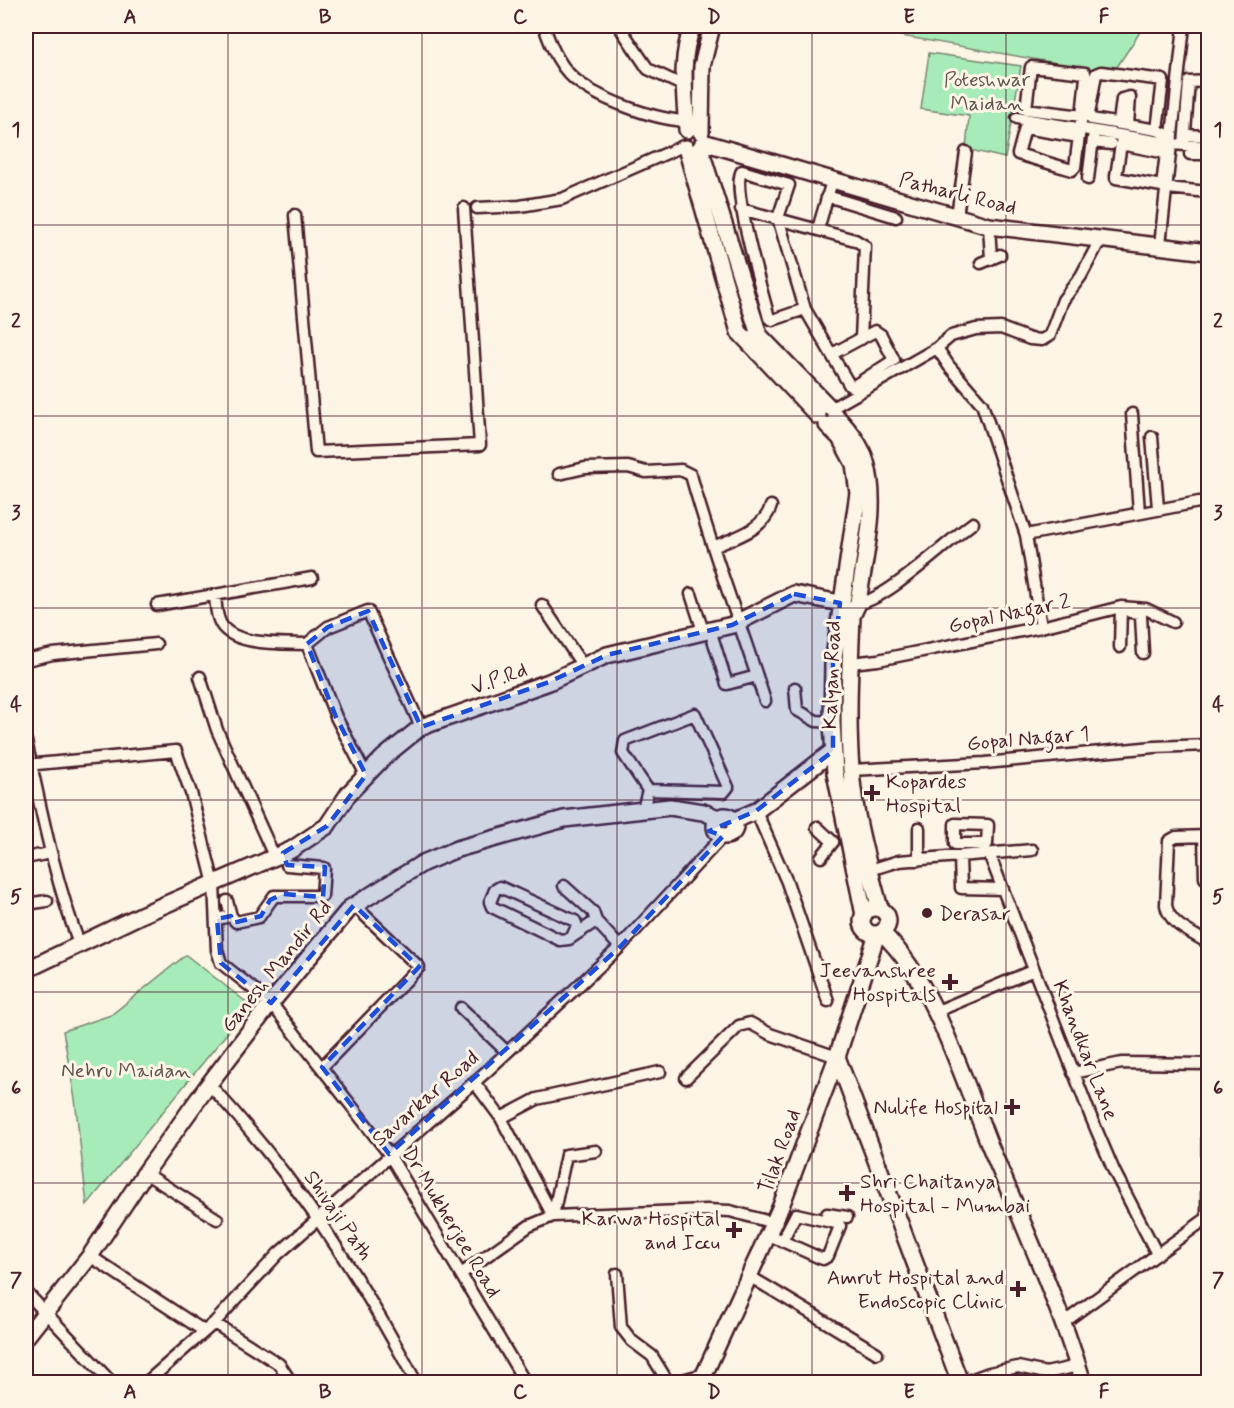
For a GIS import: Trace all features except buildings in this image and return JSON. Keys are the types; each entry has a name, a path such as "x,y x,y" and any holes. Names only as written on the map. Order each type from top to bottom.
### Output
{"street":[{"path":"477,208 562,200 693,136 670,120 636,111 580,84 552,50 544,26"},
{"path":"619,26 648,69 684,86"},
{"name":"Kalyan Road","path":"693,26 688,38 684,86 693,136 759,335 828,414 854,437 866,460 872,495 858,603 852,616 849,715 851,771 878,925 863,924 864,915 840,841 833,751 833,664 840,603 858,494 854,464 828,414"},
{"name":"Kalyan Road","path":"693,136 702,66 712,26"},
{"path":"1183,144 1180,76 1185,26"},
{"path":"1080,133 1025,128 1018,154 1072,170 1075,167 1080,133 1082,116 1085,73 1030,67 1026,109 1082,116"},
{"path":"1157,130 1163,80 1098,72 1089,117 1157,130 1183,144 1209,154"},
{"path":"1180,76 1209,75"},
{"path":"1160,245 1167,188 1183,144 1190,82 1209,81"},
{"path":"1017,118 1118,141 1209,147"},
{"name":"Patharli Road","path":"693,136 861,190 989,226 1209,252"},
{"path":"1088,179 1094,136"},
{"path":"1183,144 1209,136"},
{"path":"1118,141 1116,178 1161,187 1166,153 1144,144"},
{"path":"957,216 966,152"},
{"path":"806,309 772,320 769,318 741,210 739,176 745,171 789,186 778,218 806,309 850,386 874,379 937,348 951,336 976,329 1001,328 1030,339 1042,340 1050,335 1063,300 1081,276 1100,240"},
{"path":"818,229 832,181"},
{"path":"1167,188 1209,192"},
{"path":"856,205 861,190"},
{"path":"827,196 896,217"},
{"path":"295,215 316,452 480,445 464,207"},
{"path":"741,210 818,229 865,246 861,339"},
{"path":"989,226 991,259"},
{"path":"828,414 893,363 893,357 879,332 832,354"},
{"path":"937,348 949,366 982,404 1026,535 1041,627"},
{"path":"1132,414 1139,512"},
{"path":"1152,437 1158,508"},
{"path":"560,474 585,468 628,467 646,472 681,470 691,475 713,548 740,621 765,701"},
{"path":"1026,535 1199,501 1204,501 1208,507 1209,520"},
{"path":"713,548 753,528 768,517 771,506"},
{"path":"858,603 865,603 888,590 974,523"},
{"path":"157,605 215,597 312,578"},
{"path":"691,594 727,684 757,676"},
{"name":"V.P.Rd","path":"26,970 79,943 214,884 283,861 327,826 349,793 366,775 421,727 549,682 607,655 740,621 794,594 840,603"},
{"path":"215,597 219,621 226,632 264,644 306,644 328,627 368,611 421,727"},
{"path":"542,605 583,666"},
{"name":"Gopal Nagar 2","path":"851,663 878,660 1121,610 1146,609 1173,622"},
{"path":"1120,647 1121,610 1140,613 1143,653"},
{"path":"26,660 53,654 156,644"},
{"path":"306,644 336,717 366,775"},
{"path":"200,677 217,730 283,861 324,868 322,896 283,894 270,900 259,917 234,922 227,901"},
{"path":"795,688 797,710 816,721 832,722"},
{"path":"643,810 648,790 623,753 622,746 625,741 695,714 728,787 724,792 648,790"},
{"path":"26,741 29,765 64,905 79,943"},
{"name":"Gopal Nagar 1","path":"851,771 985,763 1154,747 1209,745"},
{"path":"29,765 176,751 191,793 214,884 217,950 221,963 271,1003"},
{"path":"723,836 732,832 726,819 756,811 833,751"},
{"name":"Ganesh Mandir Rd","path":"26,1337 90,1256 145,1173 209,1084 271,1003 355,906 423,863 457,849 564,819 670,807 703,812 726,819"},
{"path":"756,811 787,882 828,1001"},
{"path":"817,827 840,841 821,857"},
{"path":"919,828 920,860"},
{"name":"Savarkar Road","path":"147,1383 160,1379 278,1254 321,1220 389,1154 474,1082 620,947 723,836"},
{"path":"1205,878 1206,836 1176,837 1168,845 1167,915 1209,942"},
{"path":"969,844 964,857 961,888 1003,889"},
{"path":"870,870 899,861 990,856 1032,850"},
{"path":"26,858 51,853"},
{"name":"Khandkar Lane","path":"990,856 1073,1072 1114,1171 1157,1254"},
{"path":"564,886 593,912 596,921 620,947"},
{"path":"572,937 577,926 575,921 500,887 495,890 490,902 492,907 560,939 572,937 596,921"},
{"path":"26,904 47,901"},
{"path":"322,1067 419,968 355,906"},
{"path":"217,919 231,916"},
{"path":"878,925 898,947 935,1012 1063,1323 1083,1383"},
{"name":"Tilak Road","path":"704,1380 749,1276 775,1233 781,1206 837,1057 878,925"},
{"path":"935,1012 1034,970"},
{"name":"Dr Mukherjee Road","path":"271,1003 389,1154 525,1383"},
{"path":"460,1008 507,1052"},
{"path":"686,1078 739,1026 750,1023 770,1034 837,1057 958,1382 1018,1366 1046,1373 1078,1366"},
{"path":"1073,1072 1122,1063 1209,1064"},
{"path":"501,1118 537,1099 660,1072"},
{"path":"474,1082 501,1118 553,1216"},
{"name":"Shivaji Path","path":"209,1084 259,1138 321,1220 357,1274 416,1383"},
{"path":"1063,1323 1208,1219 1209,1095"},
{"path":"553,1216 566,1155 596,1151"},
{"path":"145,1173 217,1219"},
{"path":"461,1275 529,1226 553,1216 730,1211 826,1258 840,1226 816,1215 781,1206"},
{"path":"775,1233 794,1215 847,1217"},
{"path":"90,1256 204,1331"},
{"path":"617,1274 621,1327 632,1341 652,1356 668,1383"},
{"path":"749,1276 877,1353"},
{"path":"26,1292 111,1383"},
{"path":"214,1323 279,1364 291,1383"},
{"path":"685,1383 704,1380"}],"highlighted area":[{"path":"794,594 840,603 833,664 833,751 756,811 709,831 723,836 620,947 389,1154 322,1067 419,967 354,905 271,1003 221,963 217,919 231,916 233,923 261,916 270,900 283,894 323,897 325,867 287,865 283,853 327,826 366,775 336,717 307,644 328,627 368,611 421,727 549,682 607,655 732,625"}],"green space":[{"path":"892,26 1144,26 1113,73 890,34"},
{"name":"Poteshwar Maidan","path":"929,53 1021,66 1005,158 966,149 969,116 921,109"},
{"name":"Nehru Maidan","path":"186,955 250,1005 87,1205 75,1099 63,1031 111,1015"}],"place":[{"name":"Kopardes Hospital","path":"872,793"},
{"name":"Derasar","path":"927,913"},
{"name":"Jeevanshree Hospitals","path":"950,982"},
{"name":"Nulife Hospital","path":"1012,1107"},
{"name":"Shri Chaitanya Hospital - Mumbai","path":"847,1193"},
{"name":"Karwa Hospital and Iccu","path":"734,1230"},
{"name":"Amrut Hospital and Endoscopic Clinic","path":"1018,1289"}]}
